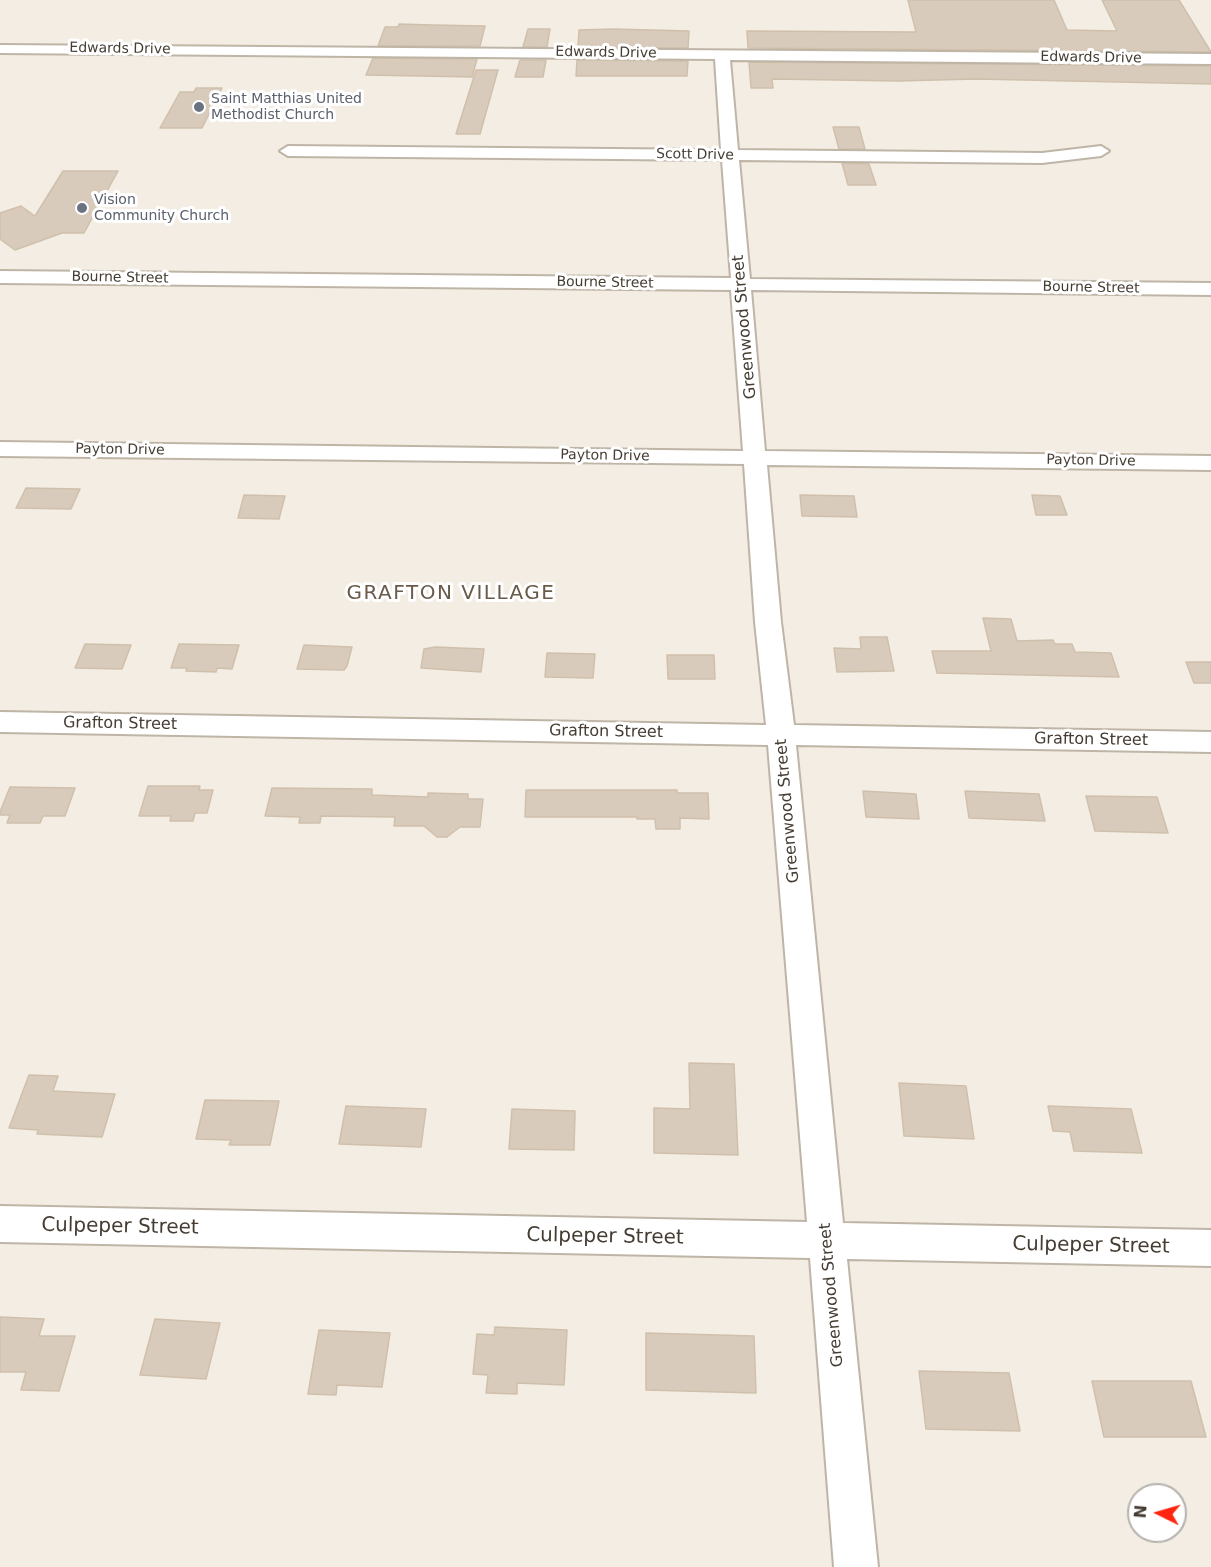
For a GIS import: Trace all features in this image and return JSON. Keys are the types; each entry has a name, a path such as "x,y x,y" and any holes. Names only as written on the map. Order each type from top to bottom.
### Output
{"street":[{"name":"Edwards Drive","path":"0,48 1211,59"},
{"name":"Greenwood Street","path":"722,54 768,622 781,735 856,1567"},
{"name":"Scott Drive","path":"288,151 1042,158 1101,151"},
{"name":"Bourne Street","path":"0,277 1211,289"},
{"name":"Payton Drive","path":"0,449 1211,463"},
{"name":"Grafton Street","path":"0,722 1211,742"},
{"name":"Culpeper Street","path":"0,1224 1211,1248"}],"building":[{"path":"908,0 1054,0 1067,30 1117,31 1102,0 1179,0 1211,52 748,48 747,31 916,32"},
{"path":"399,24 485,26 480,46 378,46 385,27 398,27"},
{"path":"528,29 550,29 547,47 523,47"},
{"path":"579,30 689,31 688,48 578,47"},
{"path":"373,58 477,59 472,77 366,75"},
{"path":"520,60 546,60 543,77 515,77"},
{"path":"577,60 688,61 687,76 576,76"},
{"path":"749,62 1211,66 1211,84 976,79 898,81 772,79 773,88 751,88"},
{"path":"476,70 498,70 480,134 456,134"},
{"name":"Saint Matthias United Methodist Church","path":"196,88 222,88 202,128 160,128 180,92 194,92"},
{"path":"833,127 859,127 865,149 839,149"},
{"path":"842,163 869,164 876,185 848,185"},
{"name":"Vision Community Church","path":"63,171 118,171 84,233 62,233 15,250 0,239 0,213 21,206 35,216"},
{"path":"26,488 80,489 71,509 16,508"},
{"path":"244,495 285,496 279,519 238,518"},
{"path":"800,495 854,496 857,517 802,516"},
{"path":"1032,495 1060,496 1067,515 1036,515"},
{"path":"983,618 1011,619 1017,641 1053,640 1055,644 1072,644 1075,652 1111,653 1119,677 937,673 932,651 991,651"},
{"path":"860,637 887,637 894,671 837,672 834,648 861,649"},
{"path":"85,644 131,645 122,669 75,668"},
{"path":"179,644 239,645 232,669 217,668 216,672 171,668"},
{"path":"304,645 352,647 344,670 297,669"},
{"path":"435,647 484,649 481,672 421,668 424,649"},
{"path":"547,653 595,654 593,678 545,677"},
{"path":"667,655 714,655 715,679 668,679"},
{"path":"1186,662 1211,662 1211,683 1194,683"},
{"path":"148,786 200,786 199,790 213,790 207,813 195,813 193,821 170,821 171,816 139,816"},
{"path":"10,787 75,788 65,816 43,816 40,823 7,823 10,815 0,815 0,812"},
{"path":"272,788 372,789 372,795 428,797 428,793 468,794 468,799 483,799 480,827 460,827 447,837 437,837 424,826 394,826 395,817 321,816 320,823 299,823 300,817 265,816"},
{"path":"526,790 677,790 677,793 708,793 709,819 680,818 680,829 656,829 655,819 637,819 637,817 525,817"},
{"path":"863,791 916,794 919,819 866,817"},
{"path":"965,791 1039,794 1045,821 969,818"},
{"path":"1086,796 1157,797 1168,833 1095,831"},
{"path":"689,1063 734,1064 738,1155 654,1153 654,1108 690,1109"},
{"path":"29,1075 58,1076 53,1091 115,1094 102,1137 37,1134 38,1130 9,1128"},
{"path":"899,1083 966,1086 974,1139 904,1136"},
{"path":"205,1100 279,1101 270,1145 229,1145 231,1140 196,1139"},
{"path":"346,1106 426,1109 421,1147 339,1144"},
{"path":"1048,1106 1131,1109 1142,1153 1074,1151 1070,1132 1053,1131"},
{"path":"512,1109 575,1111 574,1150 509,1149"},
{"path":"0,1317 44,1319 39,1336 75,1336 59,1391 21,1390 26,1372 0,1372"},
{"path":"155,1319 220,1323 206,1379 140,1375"},
{"path":"495,1327 567,1330 564,1385 517,1383 517,1394 486,1393 488,1375 473,1374 477,1334 494,1335"},
{"path":"319,1330 390,1333 382,1387 337,1385 336,1395 308,1394"},
{"path":"646,1333 754,1336 756,1393 646,1390"},
{"path":"919,1371 1009,1373 1020,1431 926,1429"},
{"path":"1092,1381 1191,1381 1206,1437 1104,1437"}],"place":[{"name":"Saint Matthias United Methodist Church","path":"199,107"},
{"name":"Vision Community Church","path":"82,208"}],"district":[{"name":"GRAFTON VILLAGE","path":"451,594"}]}
